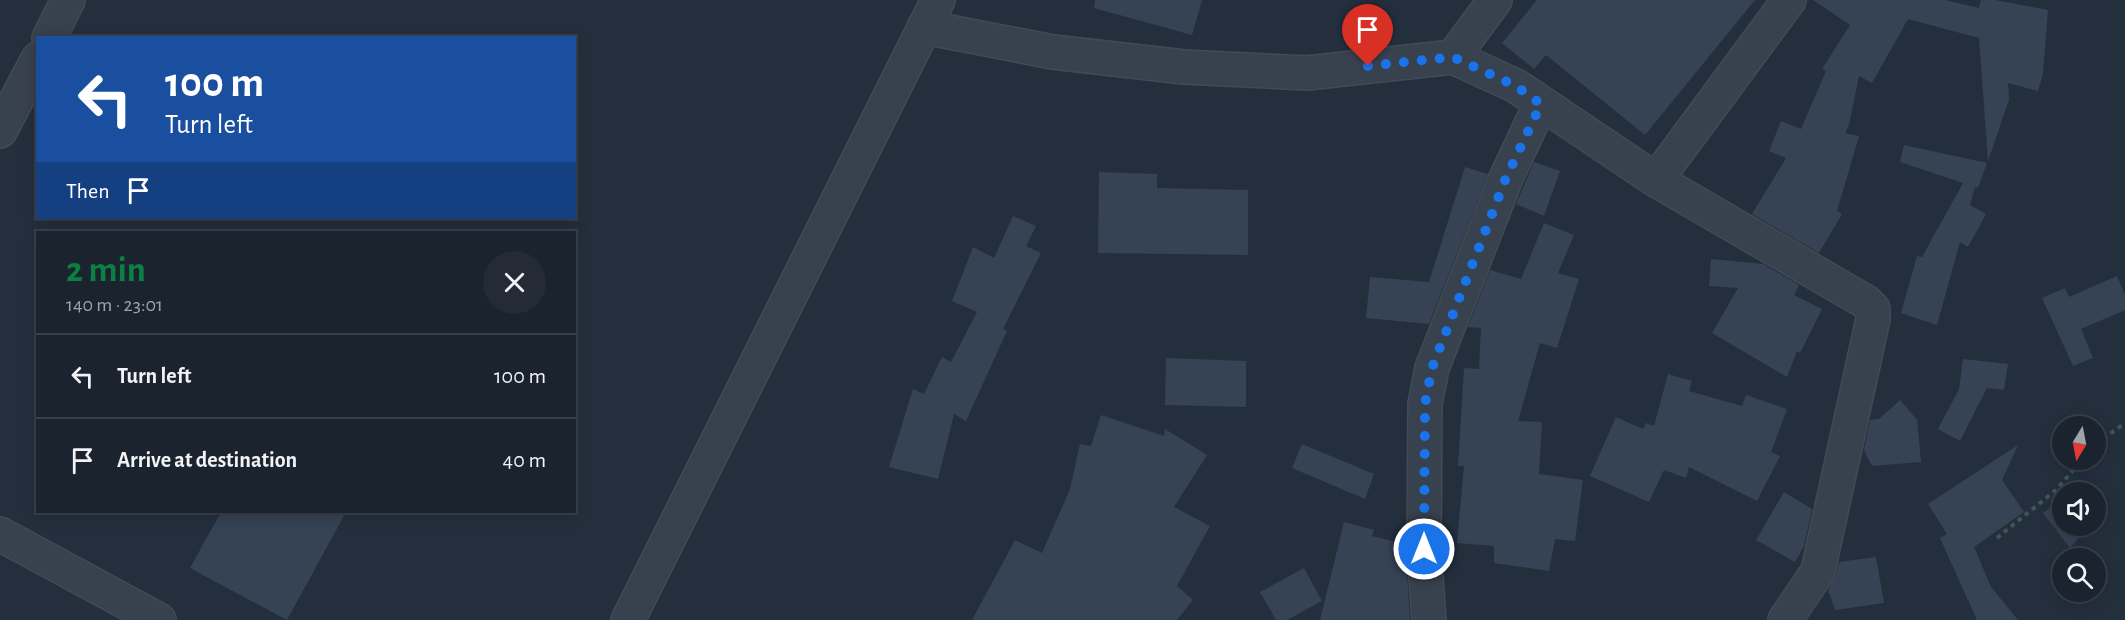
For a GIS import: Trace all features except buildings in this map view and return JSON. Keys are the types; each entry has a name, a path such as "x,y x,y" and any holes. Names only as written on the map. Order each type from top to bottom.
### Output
{"street":[{"path":"50,36 68,0"},
{"path":"1453,57 1495,0"},
{"path":"1656,180 1789,0"},
{"path":"628,620 931,14 1053,52 1184,67 1307,73 1453,57 1516,86 1656,180 1866,302 1873,309 1873,319 1818,571 1785,620"},
{"path":"0,131 36,63"},
{"path":"1429,620 1424,549 1425,404 1432,368 1506,178 1541,104"},
{"path":"0,534 159,620"}],"path":[{"path":"2106,437 2125,423"},
{"path":"1997,538 2056,490 2073,470"}],"route":[{"path":"1368,66 1453,57 1516,86 1541,104 1506,178 1432,368 1425,404 1424,549"}]}
